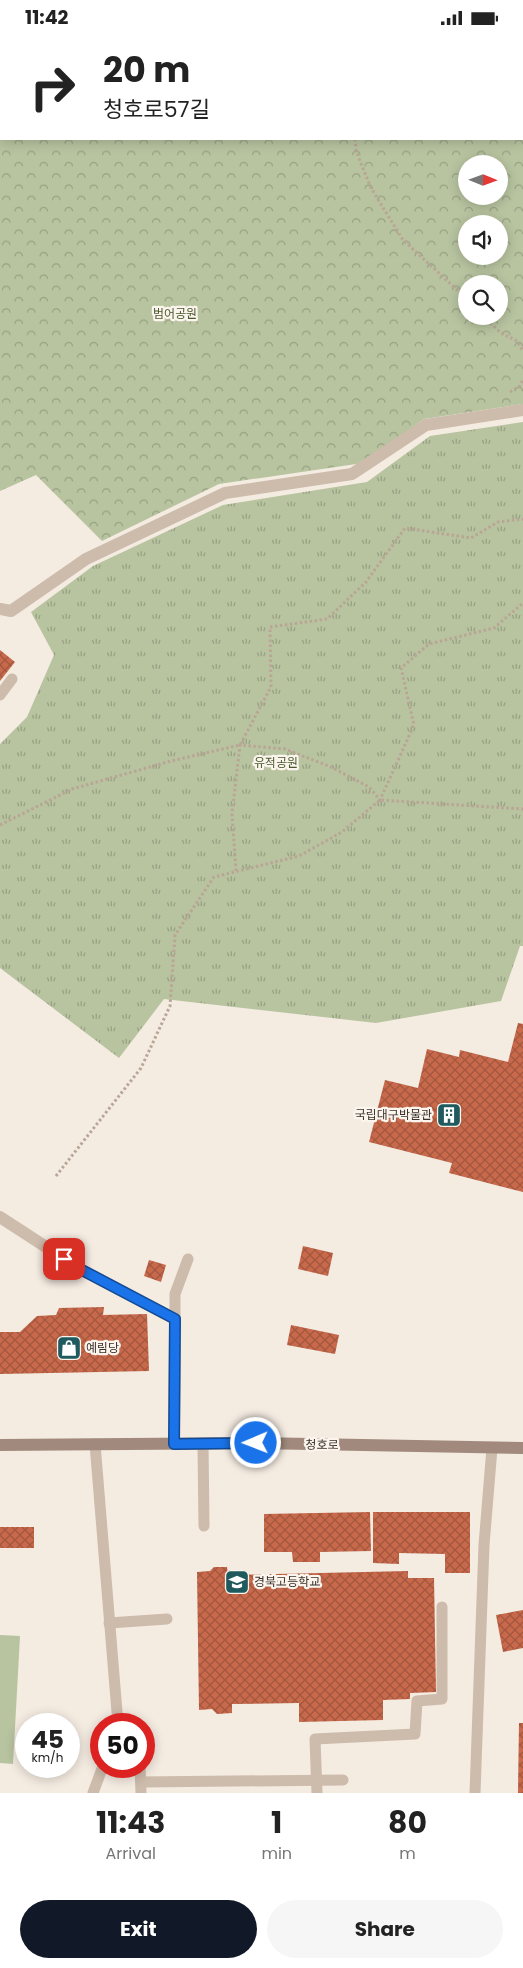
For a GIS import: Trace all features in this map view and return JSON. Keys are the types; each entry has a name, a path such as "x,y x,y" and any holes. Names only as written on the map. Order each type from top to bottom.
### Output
{"main road":[{"name":"청호로","path":"0,1445 203,1444 523,1448"}],"street":[{"path":"0,609 12,611 86,559 225,493 352,474 426,425 523,410"},
{"path":"0,1217 80,1269 175,1319 174,1444"}],"lane":[{"path":"0,695 12,679"},
{"path":"175,1319 175,1294 188,1259"},
{"path":"94,1444 117,1713"},
{"path":"203,1444 204,1526"},
{"path":"474,1793 484,1555 492,1447"},
{"path":"317,1787 315,1739 415,1734 417,1701 442,1699 442,1607"},
{"path":"109,1623 168,1619"},
{"path":"93,1793 99,1778"},
{"path":"141,1787 317,1787 343,1780"}],"path":[{"path":"355,140 356,151 371,188 403,240 458,291"},
{"path":"493,325 502,333 517,341 523,351"},
{"path":"236,871 232,814 240,745 271,687 270,627 327,619 366,582 406,528 471,538 498,522 523,519"},
{"path":"56,1176 140,1068 170,1006 175,935 214,877 299,856 342,832 380,800 414,725 401,668 429,644 494,628 523,603"},
{"path":"0,825 72,789 171,761 240,745 285,749 331,767 369,787 380,800 523,809"}],"green space":[{"name":"범어공원","path":"0,140 523,140 523,404 424,419 363,463 219,484 102,541 36,475 0,491"},
{"name":"유적공원","path":"523,422 523,946 520,946 501,1001 376,1023 164,999 119,1058 0,968 0,744 27,717 54,655 31,612 93,566 223,505 367,482 430,436"},
{"path":"0,1635 20,1636 13,1764 0,1763"}],"building":[{"path":"0,650 15,662 0,681"},
{"name":"국립대구박물관","path":"518,1023 523,1024 523,1192 449,1173 452,1163 369,1142 385,1080 418,1088 427,1049 459,1057 460,1050 508,1062"},
{"path":"303,1246 333,1253 328,1276 298,1269"},
{"path":"149,1260 166,1265 161,1282 144,1276"},
{"path":"104,1307 103,1315 147,1314 149,1371 0,1374 0,1332 20,1332 37,1316 56,1315 59,1308"},
{"path":"291,1325 339,1335 335,1354 287,1345"},
{"path":"370,1512 371,1551 320,1552 320,1562 293,1562 292,1552 264,1552 264,1514"},
{"path":"373,1512 470,1512 470,1573 445,1573 445,1554 399,1553 399,1564 373,1563"},
{"path":"0,1527 34,1527 34,1548 0,1548"},
{"path":"214,1567 227,1567 228,1575 408,1571 408,1578 434,1578 436,1692 410,1693 410,1699 383,1700 383,1720 299,1722 299,1703 232,1704 232,1713 217,1714 212,1709 199,1710 197,1572 210,1571"},
{"path":"523,1610 523,1648 503,1652 496,1615"},
{"path":"519,1723 523,1723 523,1793 518,1793"}],"place":[{"name":"국립대구박물관","path":"449,1115"},
{"name":"예림당","path":"69,1348"},
{"name":"경북고등학교","path":"237,1582"}],"route":[{"path":"64,1259 175,1319 174,1444 256,1443"}]}
